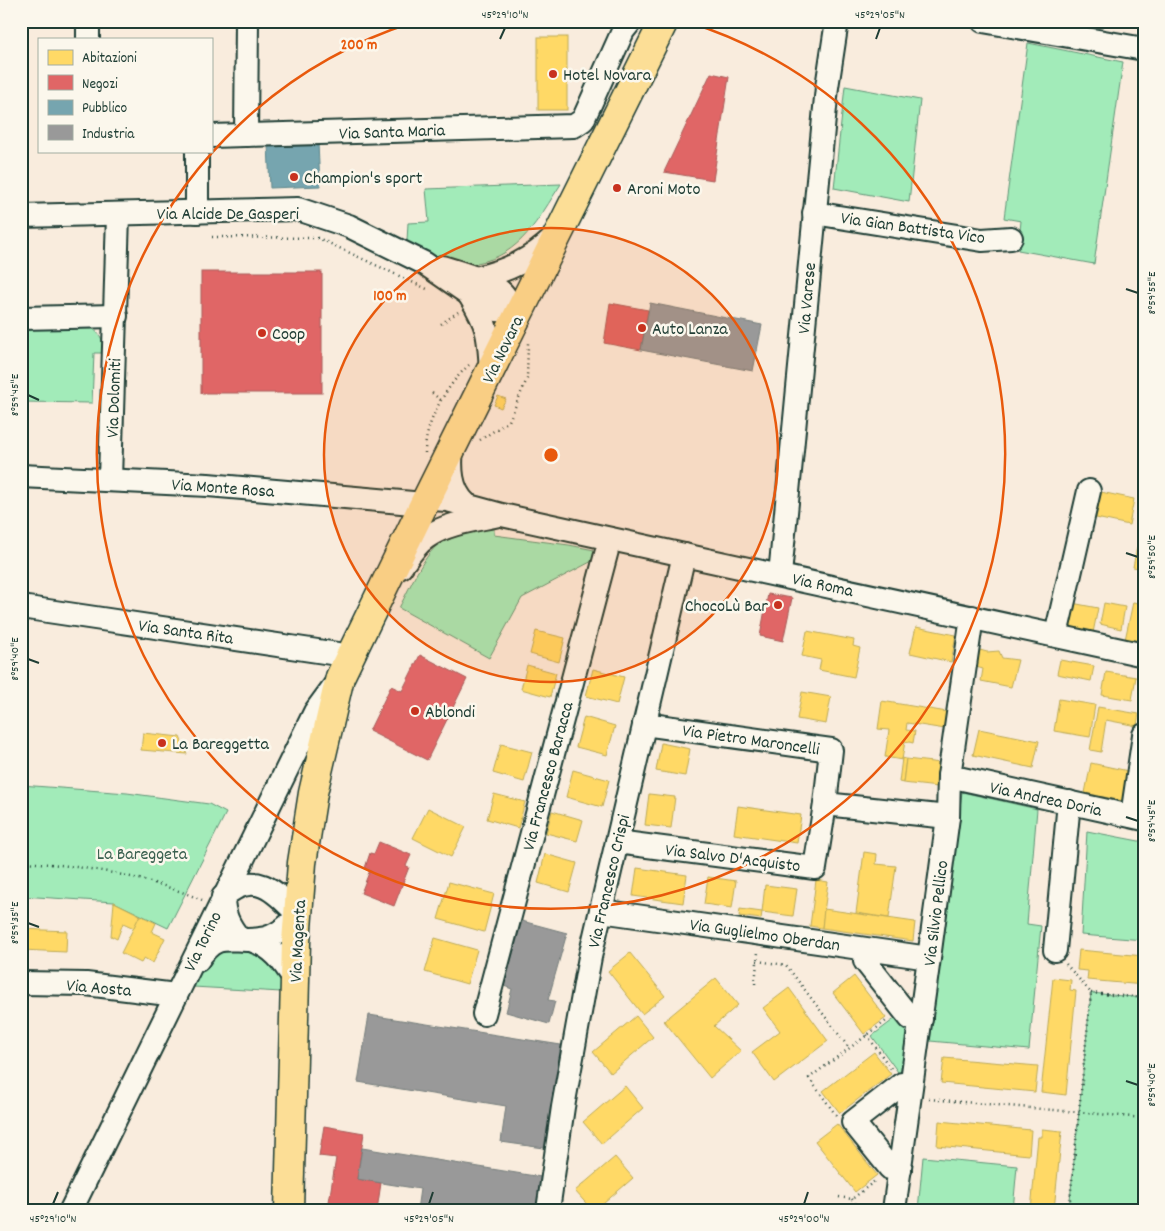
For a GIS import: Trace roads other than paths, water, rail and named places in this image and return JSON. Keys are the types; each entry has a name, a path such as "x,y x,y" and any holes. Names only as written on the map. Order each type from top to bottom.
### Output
{"main road":[{"name":"Via Novara","path":"346,666 452,447 482,365 516,313 560,232 659,30"},
{"name":"Via Magenta","path":"289,1210 295,980 302,863 313,793 346,666"}],"street":[{"path":"88,21 88,38"},
{"path":"246,21 246,135"},
{"path":"632,21 640,33 659,30"},
{"name":"Via Santa Maria","path":"212,136 574,126 583,120 623,31 632,21"},
{"name":"Via Varese","path":"780,574 826,88 837,21"},
{"path":"983,21 1144,49"},
{"path":"197,152 197,212"},
{"name":"Via Alcide De Gasperi","path":"21,216 298,209 349,226 473,287 496,288 505,296 516,313"},
{"name":"Via Gian Battista Vico","path":"814,212 982,240 1011,238"},
{"name":"Via Dolomiti","path":"110,479 118,215"},
{"path":"482,365 489,335 473,287 537,253 560,232"},
{"path":"21,318 116,316"},
{"path":"385,585 426,537 456,524 470,512 461,500 453,481 452,447"},
{"name":"Via Monte Rosa","path":"21,476 110,479 373,498 424,504"},
{"path":"1056,635 1089,491"},
{"name":"Via Roma","path":"424,504 430,514 435,517 470,512 502,515 1144,654"},
{"name":"Via Francesco Baracca","path":"484,1014 610,539"},
{"name":"Via Francesco Crispi","path":"548,1210 576,1028 601,911 684,555"},
{"name":"Via Santa Rita","path":"21,607 346,666"},
{"name":"Via Silvio Pellico","path":"894,1210 895,1169 908,1089 912,1014 930,958 948,817 949,776 972,617"},
{"name":"Via Torino","path":"71,1210 176,995 216,900 316,712 346,666"},
{"name":"Via Pietro Maroncelli","path":"644,724 831,750 825,804"},
{"path":"1138,817 1144,735"},
{"name":"Via Andrea Doria","path":"949,776 1138,817"},
{"path":"1055,950 1069,802"},
{"path":"825,804 948,817"},
{"name":"Via Salvo D'Acquisto","path":"617,842 815,868 825,804"},
{"path":"176,995 207,948 222,940 245,939 275,934 285,928 298,915 276,892 254,883 233,888 216,900 226,920 245,939 271,949 280,957 295,980"},
{"name":"Via Guglielmo Oberdan","path":"601,911 930,958"},
{"path":"865,961 912,1014"},
{"name":"Via Aosta","path":"21,983 86,984 176,995"},
{"path":"895,1169 853,1122 908,1089"}],"place":[{"name":"Hotel Novara","path":"553,74"},
{"name":"Champion's sport","path":"294,177"},
{"name":"Aroni Moto","path":"617,188"},
{"name":"Auto Lanza","path":"642,328"},
{"name":"Coop","path":"262,333"},
{"name":"ChocoLù Bar","path":"778,605"},
{"name":"Ablondi","path":"415,711"},
{"name":"La Bareggetta","path":"162,743"}],"park label":[{"name":"La Bareggeta","path":"142,853"}]}
